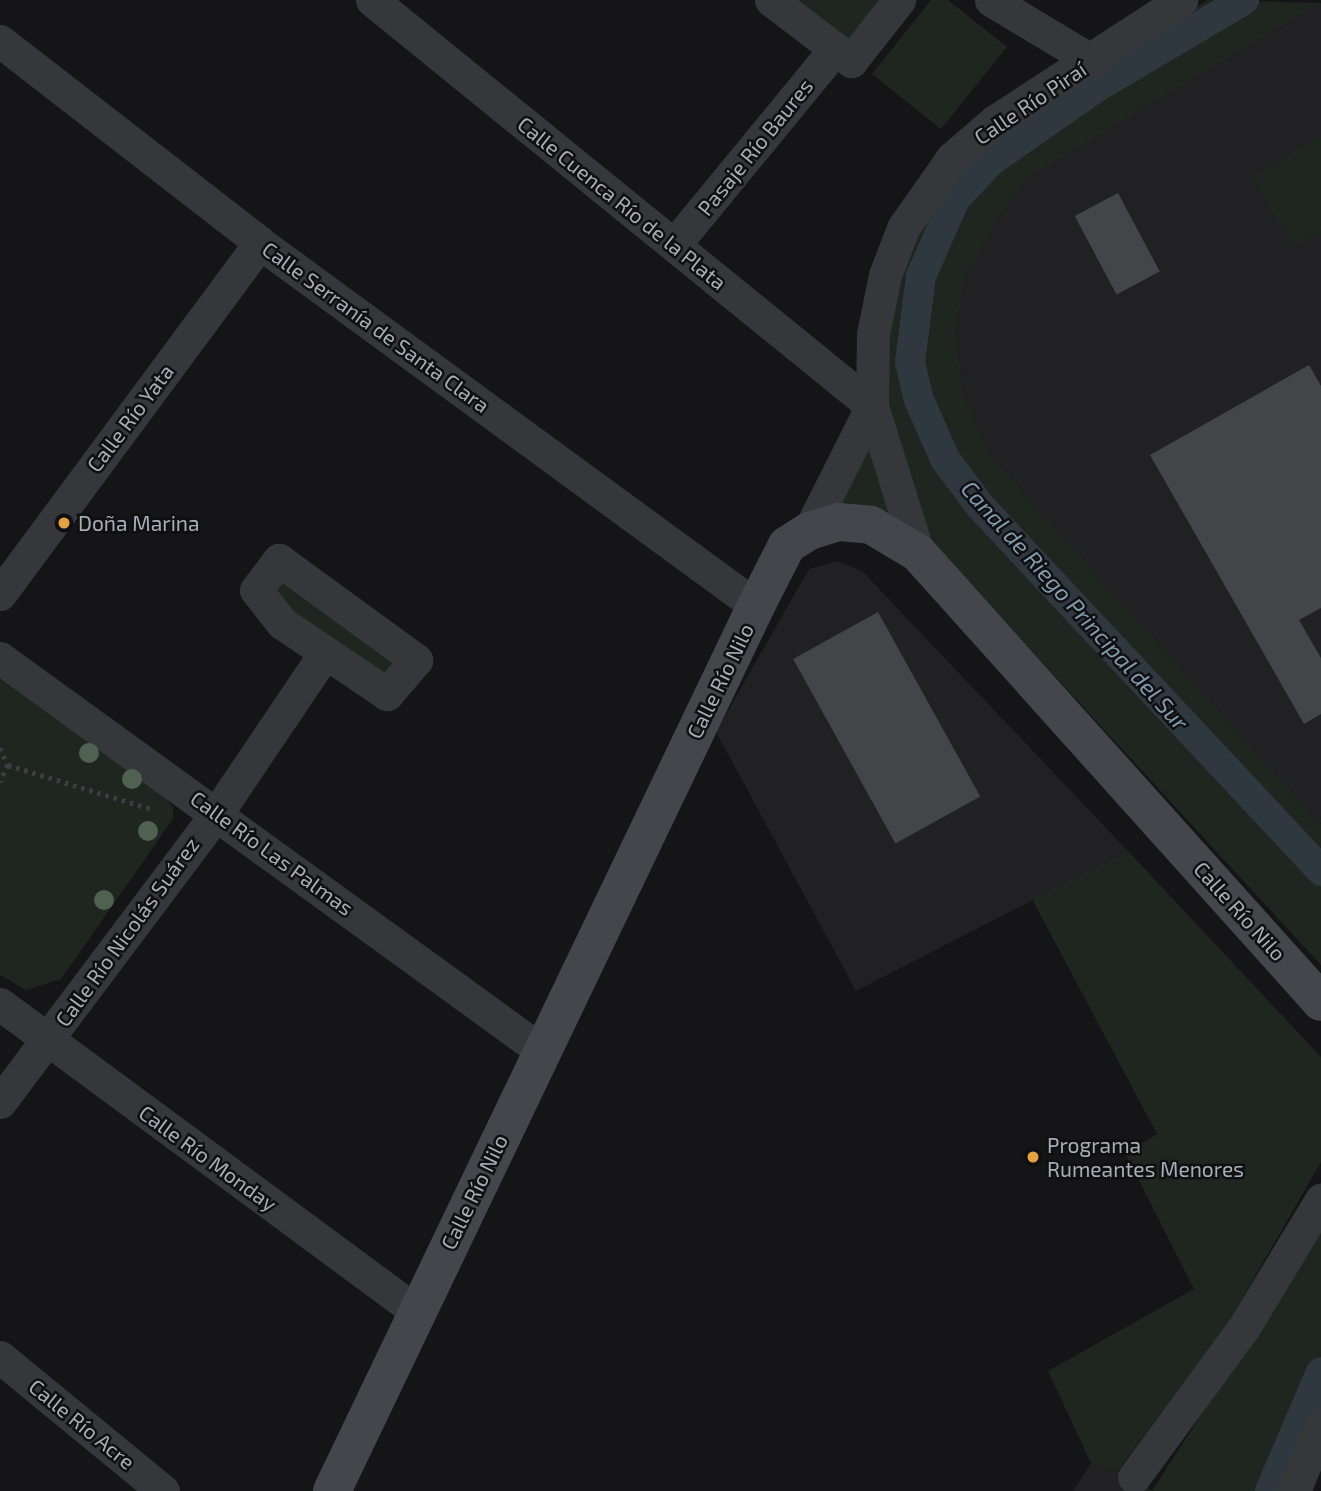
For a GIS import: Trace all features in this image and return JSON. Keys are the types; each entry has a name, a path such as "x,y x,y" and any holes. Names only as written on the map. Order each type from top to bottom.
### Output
{"main road":[{"name":"Calle Río Nilo","path":"332,1491 756,606 787,545 809,531 839,522 871,525 918,553 1321,1002"}],"street":[{"name":"Calle Cuenca Río de la Plata","path":"372,0 872,406"},
{"path":"771,0 843,55"},
{"name":"Pasaje Río Baures","path":"674,245 843,55 899,0"},
{"path":"991,0 1093,61"},
{"name":"Calle Río Piraí","path":"918,553 872,406 873,334 884,275 922,195 995,121 1093,61 1181,0"},
{"name":"Calle Serranía de Santa Clara","path":"0,41 260,243 756,606"},
{"name":"Calle Río Yata","path":"0,594 260,243"},
{"path":"809,531 872,406"},
{"path":"279,560 416,660 387,694 323,656 282,623 256,590 279,560"},
{"name":"Calle Río Nicolás Suárez","path":"0,1102 207,825 323,656"},
{"name":"Calle Río Las Palmas","path":"0,657 207,825 542,1051"},
{"name":"Calle Río Monday","path":"0,1004 416,1311"},
{"path":"1134,1477 1244,1327 1321,1200"},
{"name":"Calle Río Acre","path":"0,1357 163,1491"},
{"path":"1294,1491 1321,1425"}],"path":[{"path":"0,748 8,765 207,825"},
{"path":"0,782 8,765"}],"shaded area":[{"path":"786,0 891,0 855,43"},
{"path":"931,0 948,0 1007,47 941,129 872,74"},
{"path":"1208,0 1321,3 1030,177 999,217 966,278 955,331 964,395 991,455 1321,824 1321,965 944,556 915,514 879,393 895,278 932,199 1005,129"},
{"path":"1321,3 1321,824 991,455 964,395 955,331 966,278 999,217 1030,177"},
{"path":"1321,135 1321,231 1294,247 1251,177"},
{"path":"869,440 892,517 840,507"},
{"path":"837,561 862,571 1128,851 856,991 716,732 809,569"},
{"path":"282,574 402,662 384,681 326,646 268,590"},
{"path":"0,679 160,789 173,808 173,819 61,979 26,990 0,975"},
{"path":"1128,851 1321,1057 1321,1162 1227,1325 1117,1472 1091,1463 1048,1371 1194,1289 1125,1153 1157,1134 1032,899"},
{"path":"1321,1229 1321,1399 1282,1491 1152,1491"},
{"path":"1091,1463 1134,1477 1152,1491 1073,1491"}],"building":[{"path":"1118,193 1160,272 1117,295 1075,216"},
{"path":"1309,365 1321,386 1321,608 1299,620 1321,658 1321,714 1304,724 1150,455"},
{"path":"878,612 980,797 895,844 793,659"}],"waterway":[{"name":"Canal de Riego Principal del Sur","path":"1244,0 1097,87 991,161 955,199 921,276 910,362 919,400 945,459 980,506 1321,871"},
{"name":"Canal de Riego Principal del Sur","path":"1270,1491 1321,1372"}],"place":[{"name":"Doña Marina","path":"64,523"},
{"name":"Programa Rumeantes Menores","path":"1033,1157"}]}
